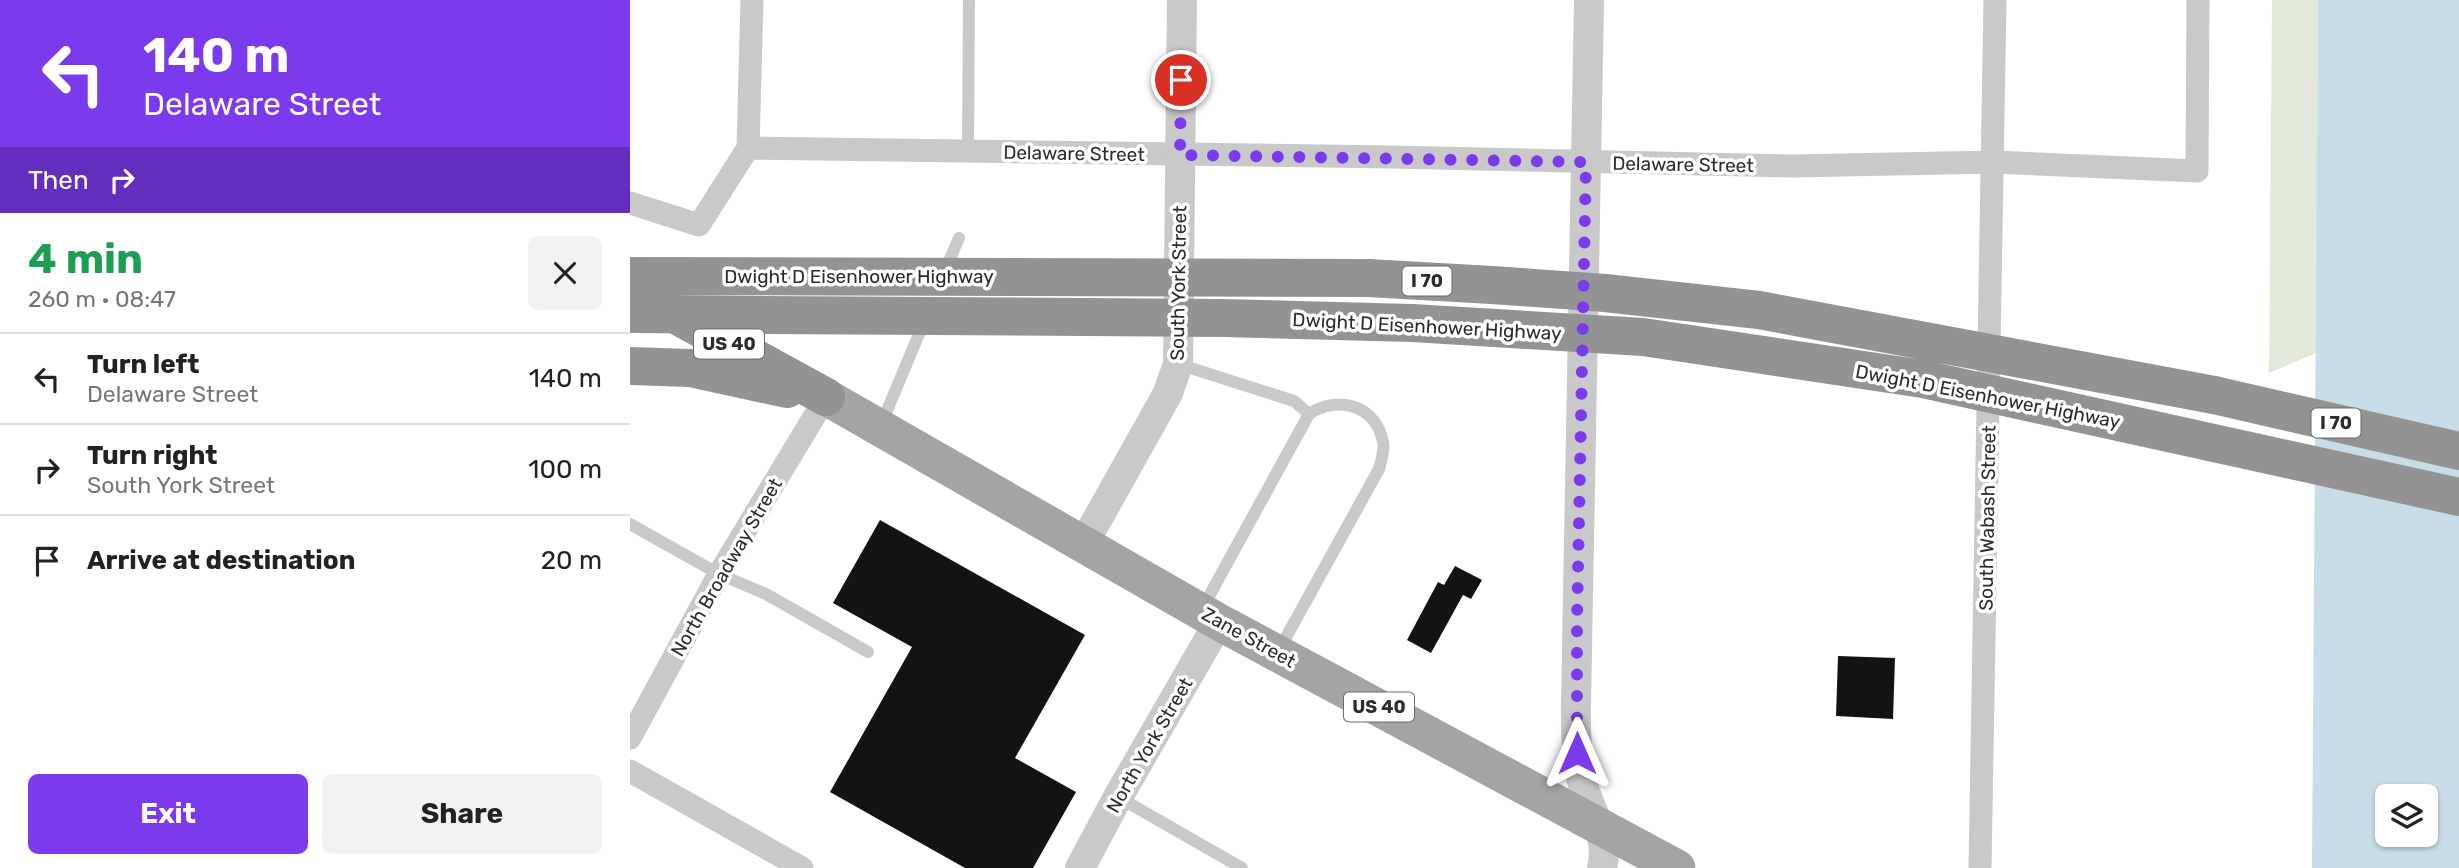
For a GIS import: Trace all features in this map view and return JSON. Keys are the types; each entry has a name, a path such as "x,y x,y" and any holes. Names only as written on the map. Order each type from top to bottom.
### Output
{"highway":[{"name":"Dwight D Eisenhower Highway","path":"630,276 1368,278 1605,293 1759,310 2021,358 2214,395 2459,451"},
{"name":"US 40","path":"630,294 653,302 826,397"},
{"name":"Dwight D Eisenhower Highway","path":"630,314 1222,318 1412,323 1643,337 1923,379 2459,497"},
{"name":"US 40","path":"630,366 690,368 826,397"}],"main road":[{"name":"Zane Street","path":"826,397 1210,617 1676,868"}],"street":[{"path":"630,204 699,225 748,148 752,0"},
{"name":"South York Street","path":"1084,543 1168,393 1178,364 1182,0"},
{"path":"1589,0 1577,753 1583,786 1599,825 1605,855 1602,868"},
{"name":"South Wabash Street","path":"1980,868 1995,0"},
{"name":"Delaware Street","path":"748,148 1793,166 1994,162 2197,170 2198,0"},
{"name":"North Broadway Street","path":"630,738 719,574 826,397"},
{"name":"North York Street","path":"1080,868 1210,617"},
{"path":"630,771 802,868"}],"lane":[{"path":"968,152 969,0"},
{"path":"938,289 959,238"},
{"path":"880,428 932,302"},
{"path":"1178,364 1294,401 1309,414"},
{"path":"1210,617 1309,414 1321,406 1334,403 1352,407 1368,415 1377,424 1384,445 1379,469 1278,653"},
{"path":"630,524 719,574 766,594 869,652"},
{"path":"1118,797 1242,868"}],"green space":[{"path":"2272,0 2318,0 2316,353 2269,373"}],"water":[{"path":"2318,0 2459,0 2459,868 2312,868"}],"building":[{"path":"880,520 1085,635 1015,758 1076,792 1033,868 965,868 830,792 912,647 833,603"},
{"path":"1455,566 1482,580 1471,599 1463,595 1431,653 1407,640 1438,582 1444,585"},
{"path":"1838,656 1895,658 1893,719 1836,716"}],"route":[{"path":"1181,80 1180,155 1586,162 1577,753"}]}
